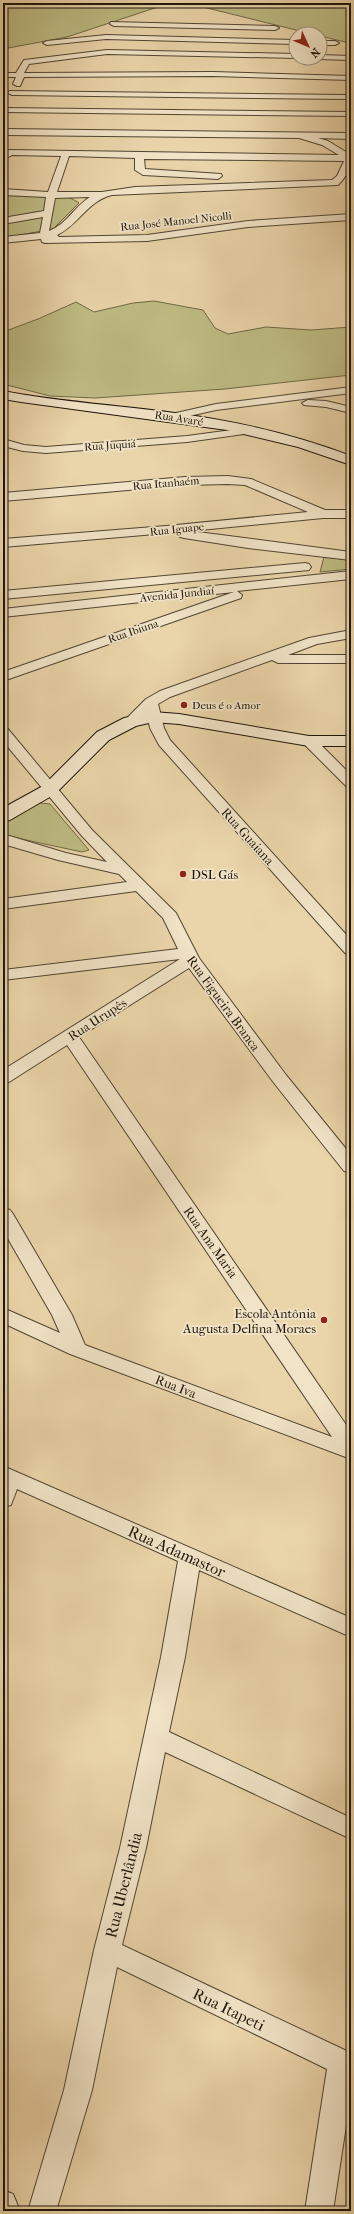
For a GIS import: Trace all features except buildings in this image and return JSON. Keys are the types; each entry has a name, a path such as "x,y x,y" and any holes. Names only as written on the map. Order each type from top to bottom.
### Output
{"main road":[{"name":"Rua Avaré","path":"3,394 36,401 171,417 221,431 247,431 295,442 351,461"},
{"path":"3,816 50,790 90,749 105,743 125,724 152,710 179,718 309,741 351,741"}],"street":[{"path":"114,24 275,28"},
{"path":"162,38 171,25"},
{"path":"47,43 106,37 288,42"},
{"path":"191,134 212,74 227,40"},
{"path":"328,43 335,43"},
{"path":"346,96 212,74 156,53 107,52 27,62 20,71 21,76 3,110 191,134 350,158"},
{"path":"142,74 156,53"},
{"path":"76,74 84,54"},
{"path":"328,57 351,58"},
{"path":"12,93 212,74 288,58"},
{"path":"3,75 212,74 351,78"},
{"path":"4,154 140,156 191,134 351,114"},
{"path":"3,132 351,136"},
{"path":"298,135 326,143 350,158"},
{"path":"44,235 51,195 66,154"},
{"path":"140,156 139,170 143,172 230,176"},
{"path":"3,192 51,195 104,194 127,190 219,186 291,186 335,183 341,177 350,158"},
{"path":"269,176 341,177"},
{"path":"3,197 21,194"},
{"path":"3,240 44,235 66,226 84,205 104,194"},
{"path":"3,221 48,213"},
{"name":"Rua José Manoel Nicolli","path":"3,244 60,239 148,238 248,224 351,217"},
{"path":"44,235 60,239"},
{"path":"171,417 216,407 351,390"},
{"path":"216,407 244,408 304,403 326,404 351,410"},
{"name":"Rua Juquiá","path":"3,442 23,448 46,450 119,445 221,431"},
{"name":"Rua Itanhaém","path":"3,497 185,481 228,480 247,482 274,492 323,514"},
{"name":"Rua Iguape","path":"3,543 166,530 323,514 351,514"},
{"path":"221,541 211,535 213,529 223,524"},
{"path":"166,530 221,541 351,556"},
{"path":"310,551 305,567 312,580"},
{"name":"Avenida Jundiaí","path":"4,594 305,567"},
{"name":"Avenida Jundiaí","path":"3,613 351,575"},
{"name":"Rua Ibiuna","path":"3,677 264,585"},
{"path":"152,710 165,694 314,641 351,634"},
{"path":"269,658 351,659"},
{"name":"Rua Guaiana","path":"152,710 157,728 164,742 351,950"},
{"name":"Rua Figueira Branca","path":"3,732 50,790 124,870 141,885 170,916 189,956 280,1079 351,1167"},
{"path":"309,741 351,783"},
{"path":"3,840 63,857 124,870"},
{"path":"3,904 141,885"},
{"path":"3,975 189,956"},
{"name":"Rua Urupês","path":"3,1078 70,1036 189,956"},
{"name":"Rua Ana Maria","path":"70,1036 351,1448"},
{"path":"3,1214 62,1315 77,1349"},
{"name":"Rua Iva","path":"3,1316 77,1349 351,1452"},
{"path":"3,1499 7,1475"},
{"name":"Rua Adamastor","path":"7,1475 351,1628"},
{"name":"Rua Uberlândia","path":"42,2211 78,2090 107,1950 133,1848 172,1657 190,1557"},
{"path":"155,1736 351,1829"},
{"name":"Rua Itapeti","path":"107,1950 347,2065"},
{"path":"319,2211 347,2065"},
{"path":"3,2204 6,2211"}],"shaded area":[{"path":"3,3 170,3 67,37 3,49"},
{"path":"187,3 351,3 351,47 345,42 328,38 328,26 288,26 288,28"},
{"path":"3,192 64,196 79,203 53,229 3,238"},
{"path":"154,301 203,310 215,328 228,334 266,327 311,330 351,327 351,375 225,389 95,398 50,396 3,384 3,332 38,319 76,302 94,312 133,303"},
{"path":"324,557 351,560 351,569 320,572"},
{"path":"40,803 50,804 89,850 82,852 3,835 3,820"}],"place":[{"name":"Deus é o Amor","path":"184,705"},
{"name":"DSL Gás","path":"183,874"},
{"name":"Escola Antônia Augusta Delfina Moraes","path":"324,1320"}]}
